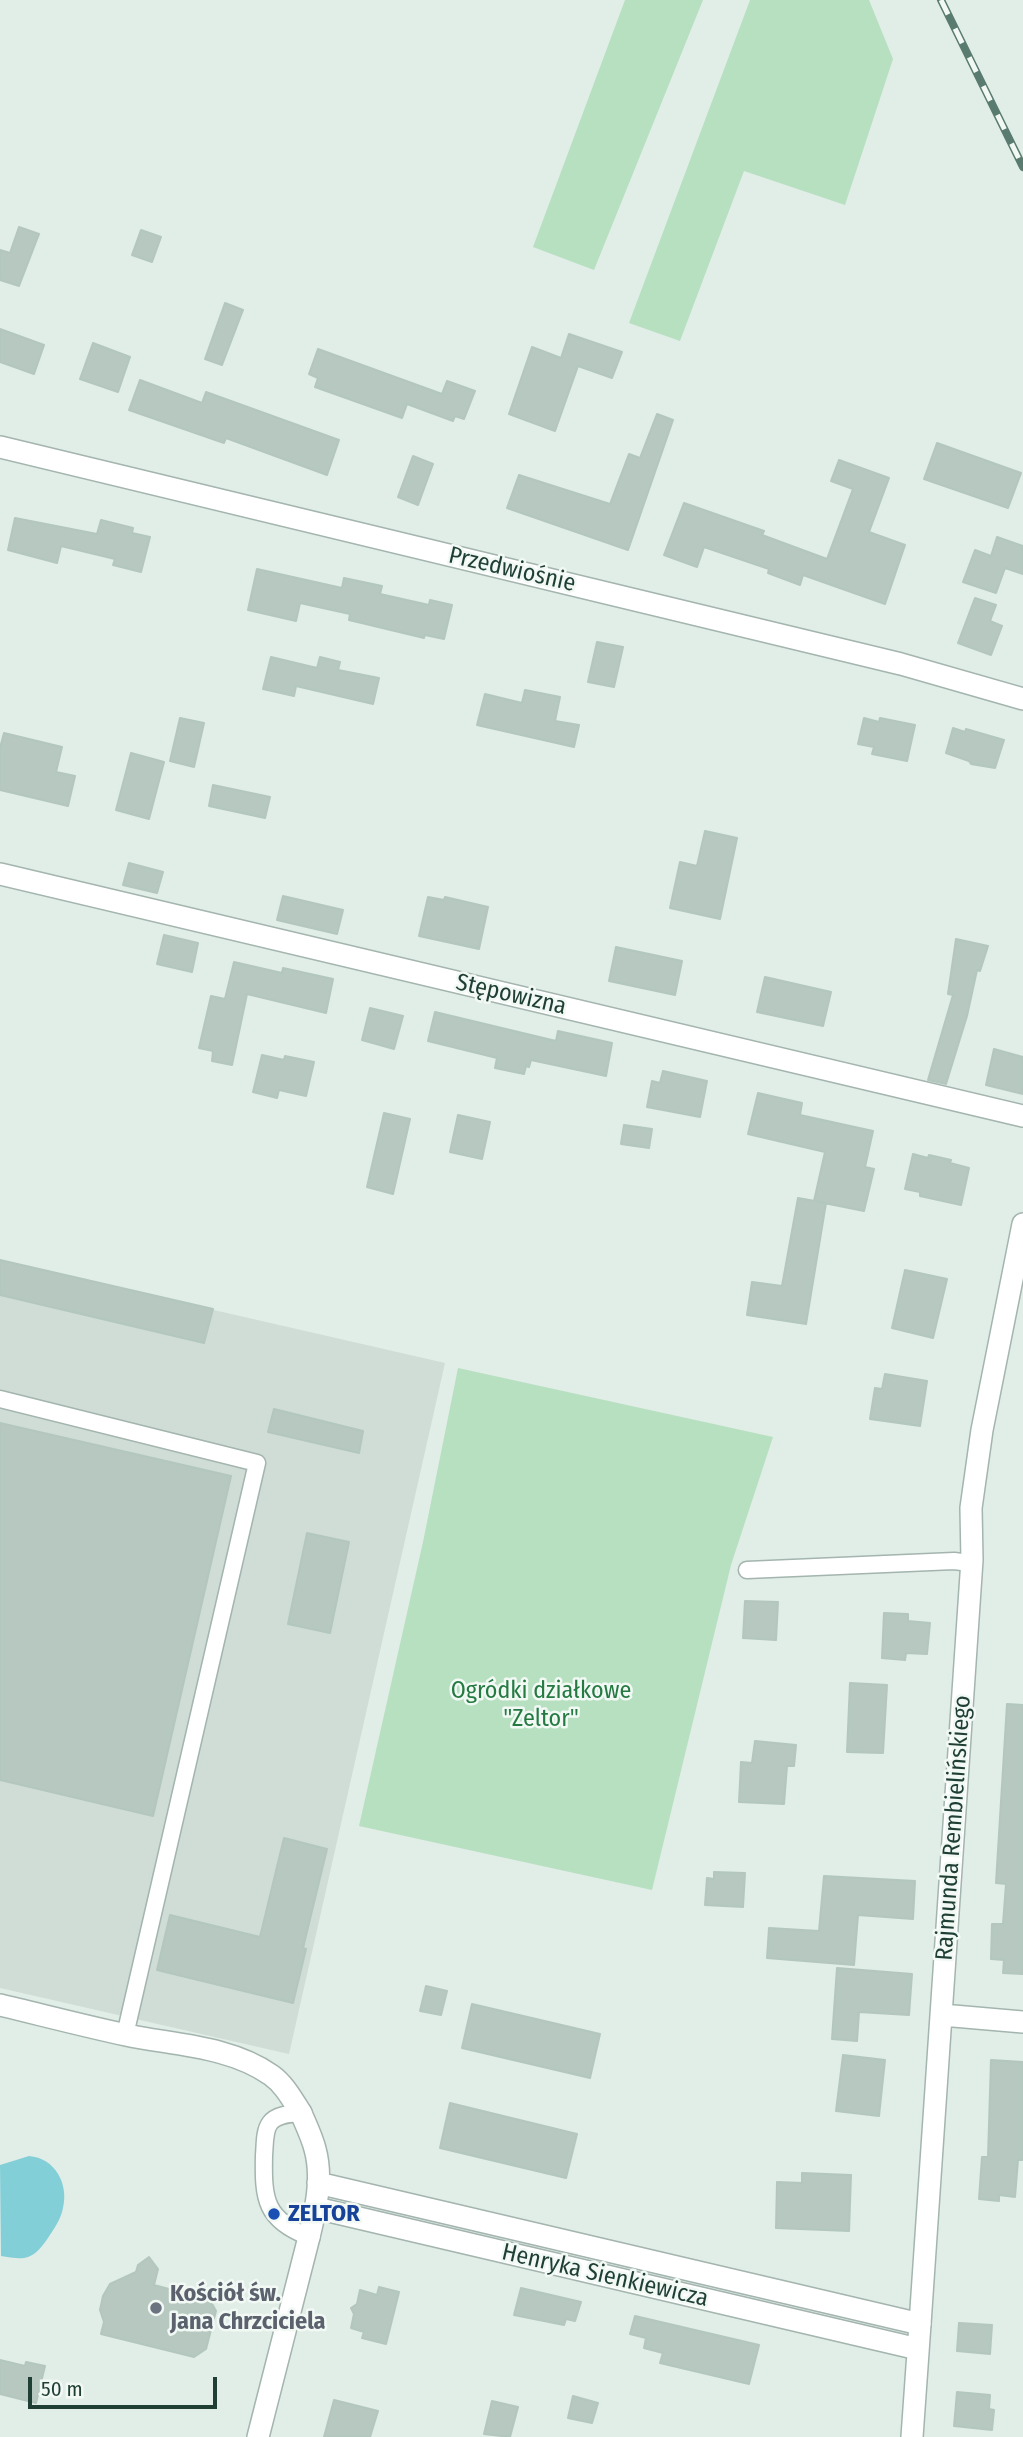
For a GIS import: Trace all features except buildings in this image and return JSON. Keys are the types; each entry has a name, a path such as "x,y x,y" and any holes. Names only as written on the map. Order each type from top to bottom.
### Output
{"street":[{"name":"Przedwiośnie","path":"0,447 888,660 1023,699"},
{"name":"Stępowizna","path":"0,874 1023,1116"},
{"name":"Rajmunda Rembielińskiego","path":"912,2437 972,1560 971,1508 982,1430 1023,1224"},
{"path":"0,2005 125,2035 212,2051 249,2062 272,2076 288,2092 301,2113 315,2147 319,2168 316,2208 258,2437"},
{"path":"942,2014 1023,2022"},
{"name":"Henryka Sienkiewicza","path":"318,2183 920,2324"},
{"name":"Henryka Sienkiewicza","path":"316,2208 918,2349"}],"lane":[{"path":"0,1399 257,1463 125,2035"},
{"path":"747,1570 954,1561 970,1563"},
{"path":"301,2113 282,2116 270,2122 265,2136 263,2185 274,2214 286,2227 309,2237"}],"shaded area":[{"path":"0,1261 445,1363 289,2054 0,1988"}],"green space":[{"path":"625,0 703,0 594,270 533,247"},
{"path":"750,0 869,0 893,59 845,205 744,171 680,341 629,323"},
{"name":"Ogródki działkowe \"Zeltor\"","path":"458,1368 773,1437 731,1565 652,1890 359,1826 423,1542"}],"water":[{"path":"29,2156 46,2162 58,2174 64,2190 62,2212 50,2235 34,2254 22,2258 1,2256 0,2165"}],"railway":[{"path":"941,0 1023,167"}],"place":[{"name":"ZELTOR","path":"274,2214"},
{"name":"Kościół św. Jana Chrzciciela","path":"156,2308"}]}
